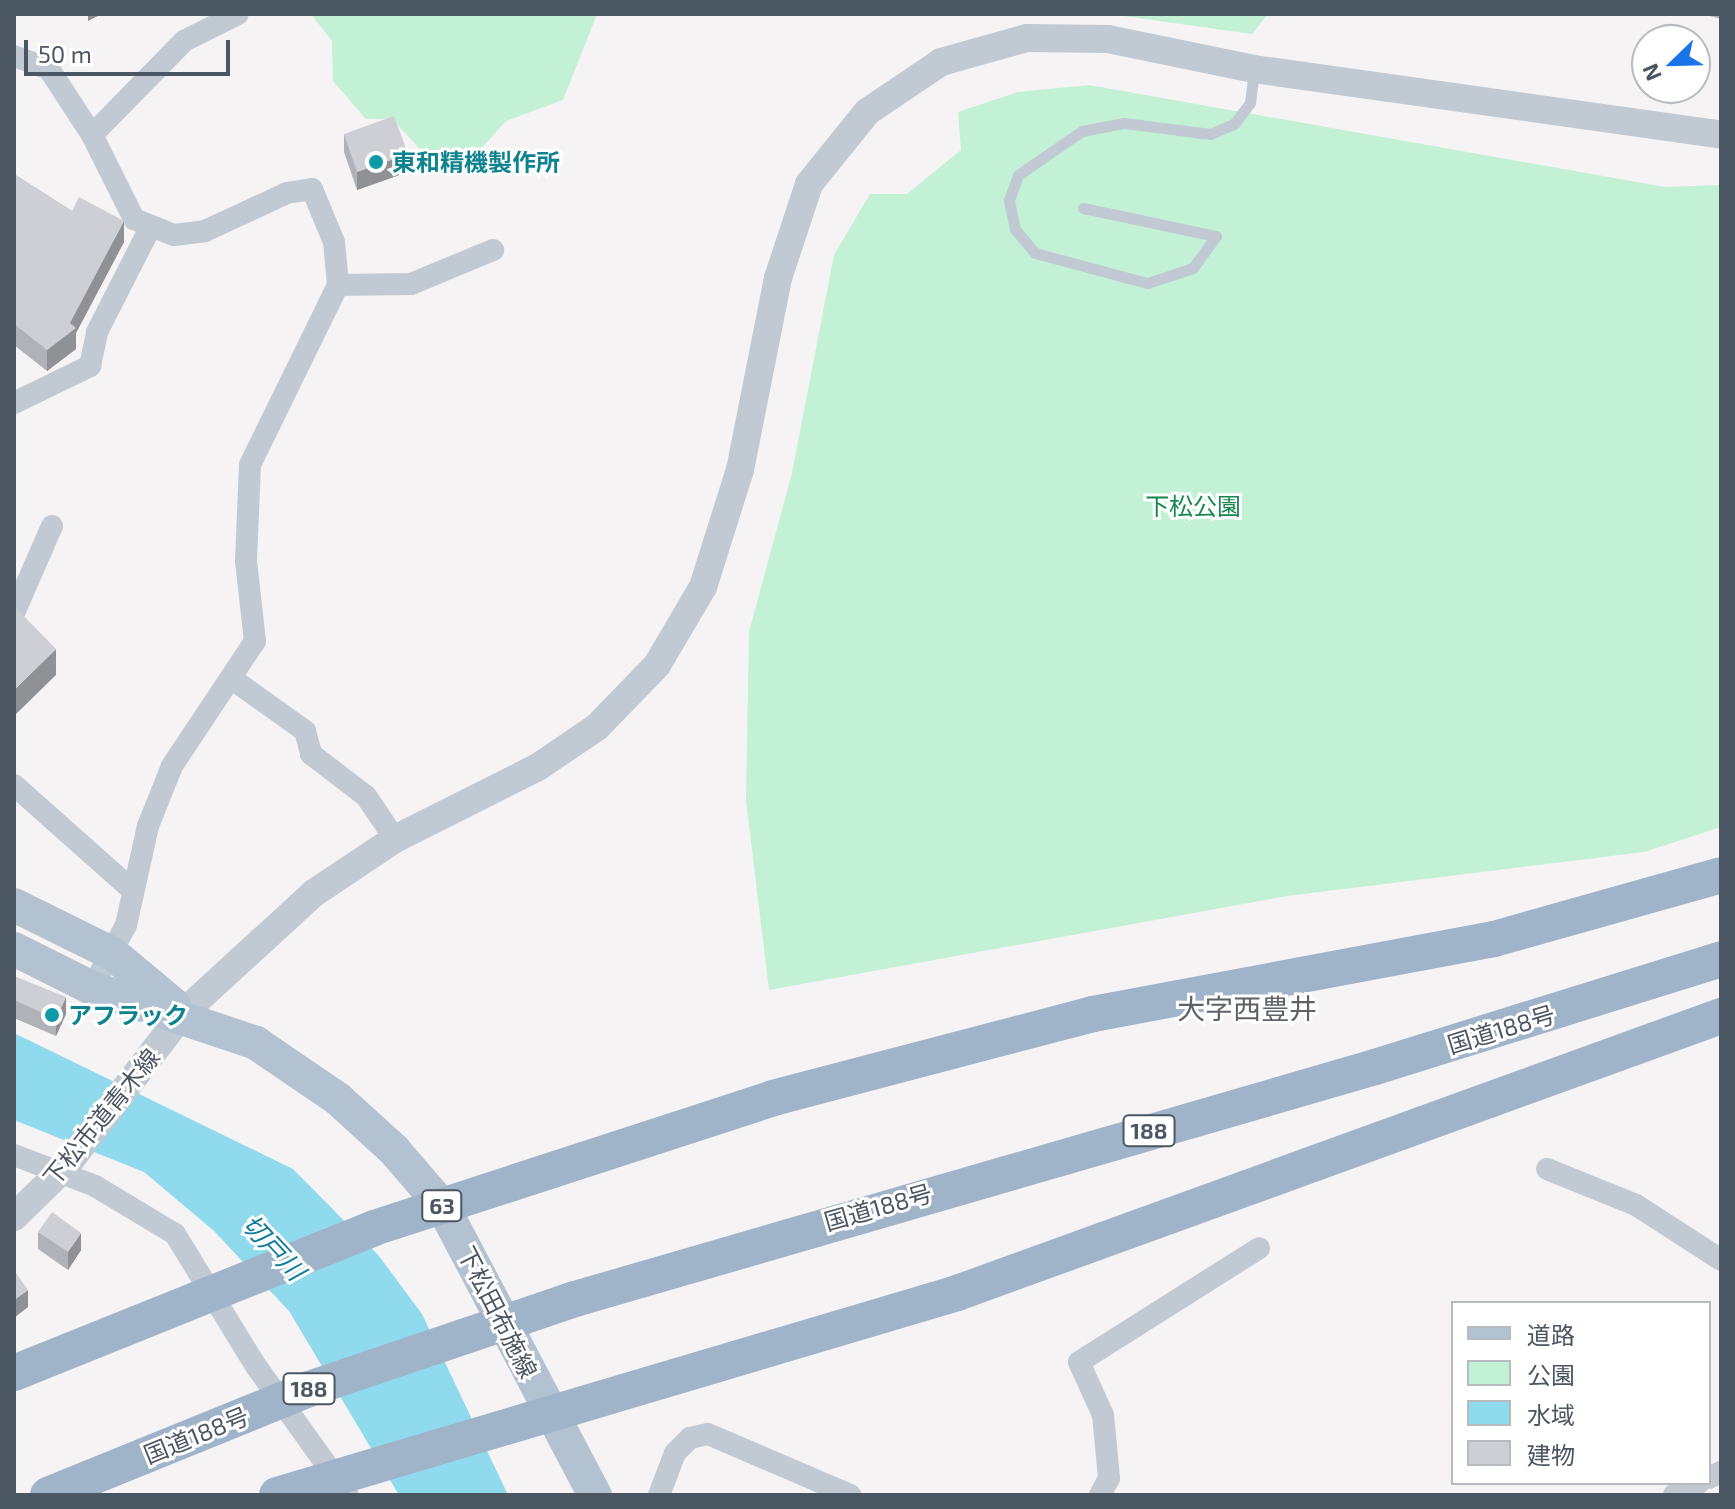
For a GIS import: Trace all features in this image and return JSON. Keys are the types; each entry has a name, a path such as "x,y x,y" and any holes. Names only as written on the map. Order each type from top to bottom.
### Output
{"highway":[{"path":"14,1373 218,1286 374,1228 907,1060 1093,1014 1494,939 1721,875"},
{"name":"国道188号","path":"49,1495 309,1389 575,1299 1375,1067 1721,959"},
{"path":"277,1495 345,1480 487,1431 957,1293 1721,1016"}],"main road":[{"name":"下松田布施線","path":"14,905 113,954 183,1013"},
{"name":"下松田布施線","path":"14,949 92,988 183,1013 256,1043 338,1099 443,1207 595,1495"}],"street":[{"path":"92,135 184,41 238,14"},
{"name":"下松市道青木線","path":"14,1217 62,1170 143,1069 183,1013 314,893 395,839 538,767 597,727 657,665 703,587 740,470 778,278 809,184 867,112 941,62 1027,38 1108,39 1254,69 1721,135"},
{"path":"14,56 49,69 92,135 134,219 149,230 205,231 287,193 312,189 334,242 338,285 250,465 246,561 255,641 235,681 172,766 113,954 92,988"},
{"path":"14,403 90,366 97,332 149,230"},
{"path":"338,285 411,284 493,250"},
{"path":"14,613 52,526"},
{"path":"235,681 305,731 311,754 366,796 395,839"},
{"path":"14,785 131,889"},
{"path":"14,1155 62,1170 175,1234 218,1286 345,1480"},
{"path":"1547,1169 1636,1205 1721,1260"},
{"path":"1100,1495 1109,1478 1103,1415 1079,1362 1259,1248"},
{"path":"659,1495 675,1453 690,1438 708,1434 850,1495"},
{"path":"1674,1495 1695,1485"}],"lane":[{"path":"1083,208 1216,236 1193,268 1147,283 1035,253 1015,229 1009,200 1018,175 1082,131 1124,123 1210,134 1234,124 1250,103 1254,69"}],"green space":[{"path":"311,14 597,14 563,100 506,121 476,154 439,169 392,119 366,119 333,81 332,41"},
{"path":"1110,14 1268,14 1252,34"},
{"name":"下松公園","path":"1089,85 1665,187 1721,185 1721,827 1644,852 1287,896 769,990 746,800 749,632 792,473 834,255 870,194 907,194 961,150 958,112 1018,92"}],"water":[{"name":"切戸川","path":"14,1033 293,1169 379,1256 422,1314 508,1495 399,1495 289,1311 214,1231 144,1172 14,1120"}],"building":[{"path":"394,116 408,154 357,172 344,134"},
{"path":"14,174 72,211 79,197 124,221 70,323 76,328 47,350 14,324"},
{"path":"14,609 56,649 14,690"},
{"path":"14,976 66,997 56,1019 14,1000"},
{"path":"52,1212 81,1233 68,1252 38,1232"},
{"path":"14,1274 28,1290 14,1300"}],"place":[{"name":"東和精機製作所","path":"376,162"},
{"name":"アフラック","path":"52,1015"}],"district":[{"name":"大字西豊井","path":"1247,1008"}]}
